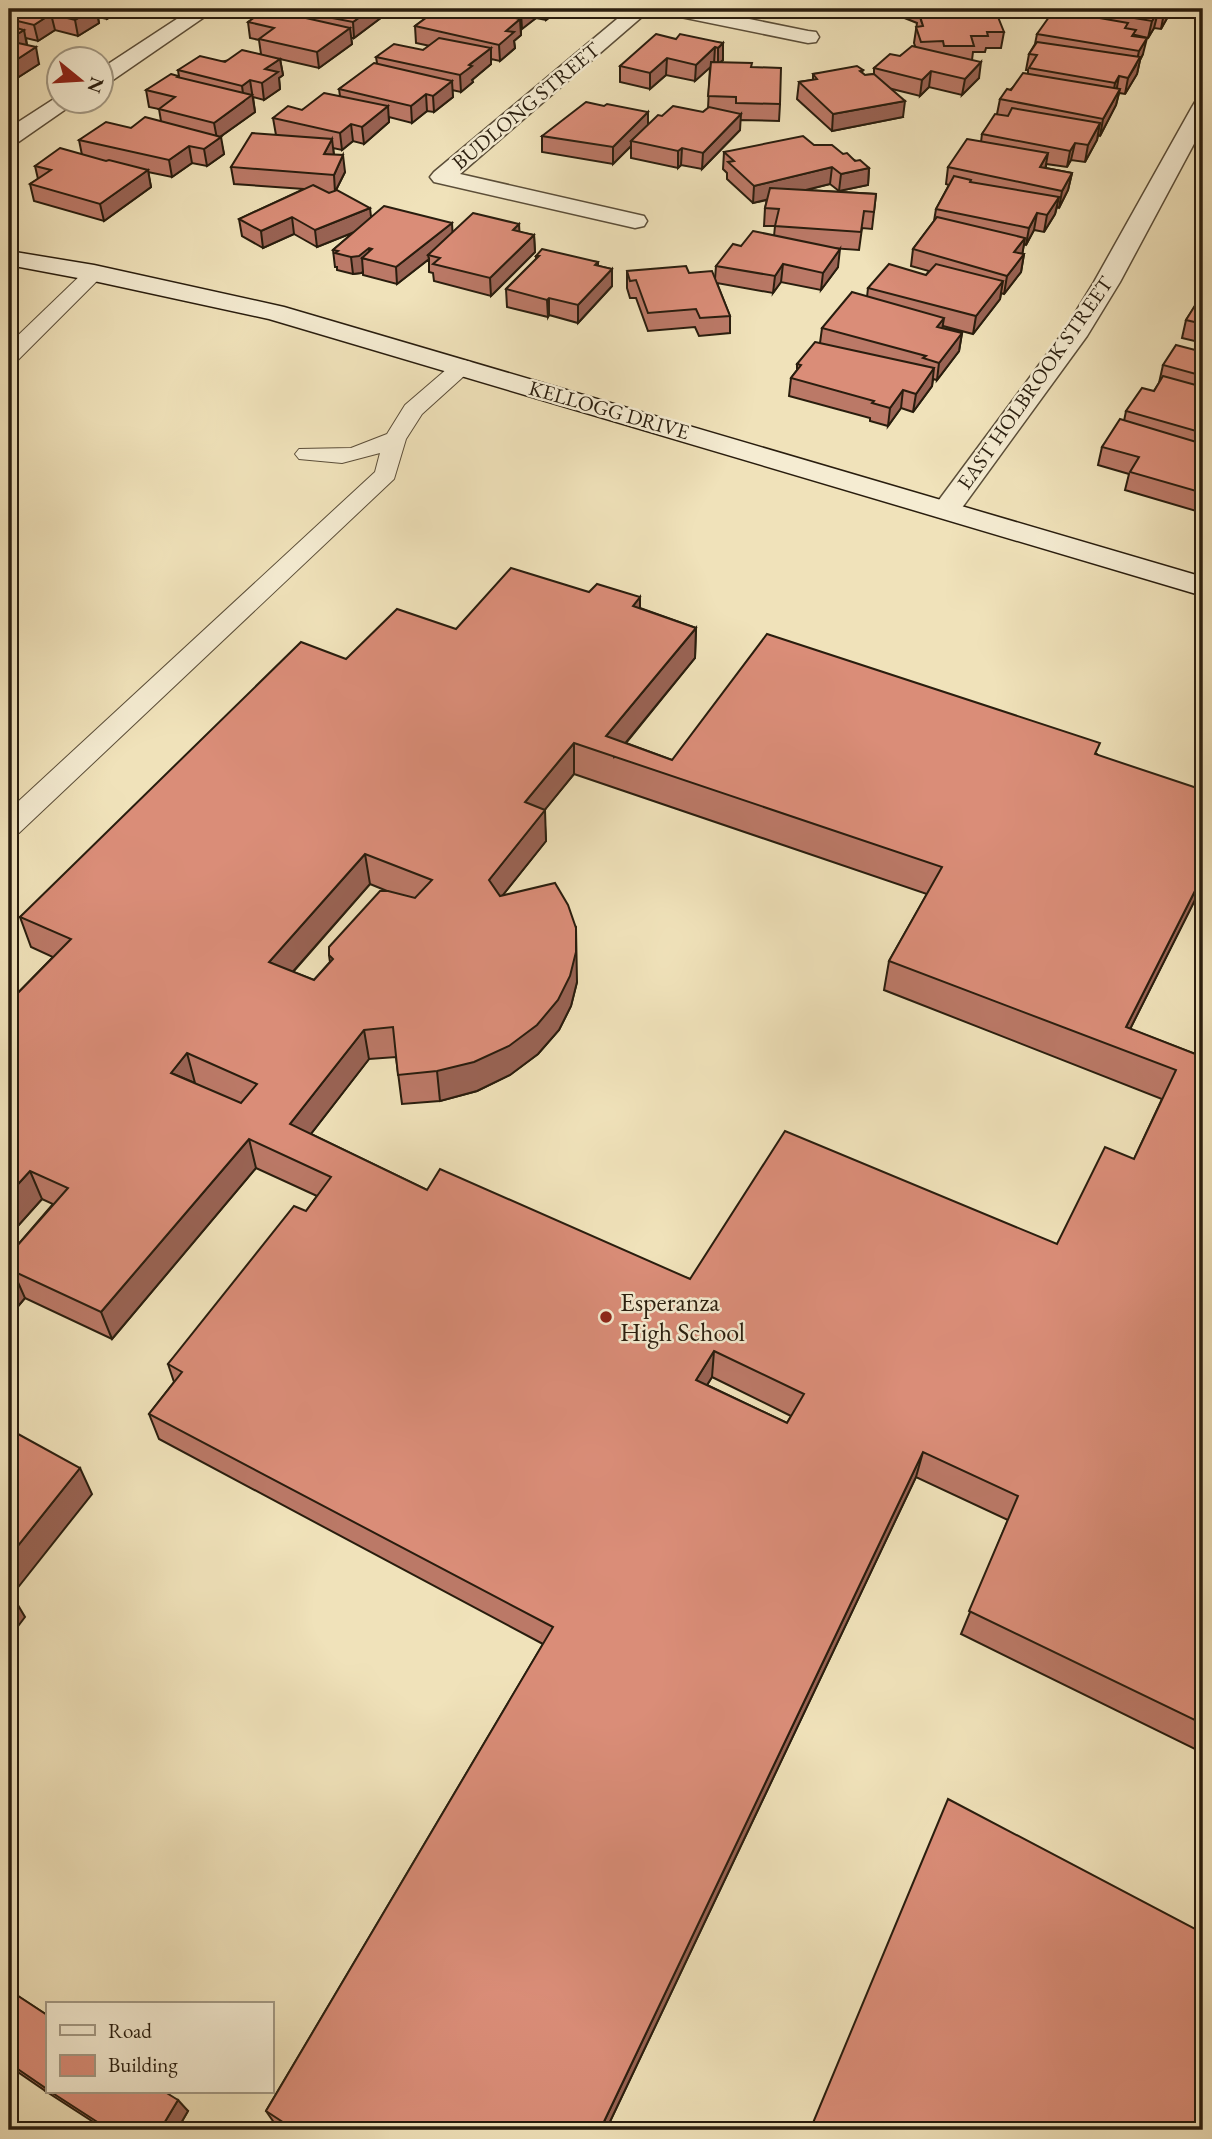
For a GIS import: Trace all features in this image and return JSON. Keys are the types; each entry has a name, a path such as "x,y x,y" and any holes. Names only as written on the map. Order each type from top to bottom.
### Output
{"street":[{"path":"116,69 206,9"},
{"name":"BUDLONG STREET","path":"635,221 443,177 641,9"},
{"path":"671,9 808,37"},
{"name":"EAST HOLBROOK STREET","path":"946,510 1074,336 1107,282 1203,107"},
{"path":"9,138 46,114"},
{"name":"KELLOGG DRIVE","path":"9,258 94,273 275,312 1203,587"}],"lane":[{"path":"9,356 94,273"},
{"path":"9,826 386,474 395,439 413,410 463,368"},
{"path":"307,454 330,459 360,454 395,439"}],"building":[{"path":"9,9 93,9 75,20 51,14 34,25 9,19"},
{"path":"266,9 350,28 317,52 259,39 274,28 248,22"},
{"path":"285,9 371,9 353,22"},
{"path":"438,9 473,9 520,19 506,31 514,32 499,45 415,26"},
{"path":"497,9 527,9 521,13"},
{"path":"1079,9 1167,9 1164,13 1158,12 1152,21"},
{"path":"1054,10 1128,23 1125,28 1136,30 1132,36 1147,38 1139,51 1037,34"},
{"path":"996,12 1004,32 971,36 974,46 944,46 943,41 921,42 916,27 923,26 919,13"},
{"path":"9,26 24,30 9,39"},
{"path":"656,34 676,39 680,34 723,43 696,65 667,58 650,73 620,66"},
{"path":"439,38 491,48 460,75 376,57 394,44 423,50"},
{"path":"9,41 36,47 10,64"},
{"path":"1037,42 1140,57 1128,78 1119,76 1115,83 1029,68 1037,55 1029,54"},
{"path":"912,46 981,62 965,79 931,71 922,80 874,68 890,54 900,56"},
{"path":"242,50 280,59 265,69 278,72 262,83 250,80 242,86 178,70 200,56 225,62"},
{"path":"711,62 752,63 751,67 781,68 780,104 736,103 736,97 708,96"},
{"path":"374,63 452,81 433,96 426,94 411,106 339,89"},
{"path":"857,66 865,75 874,74 905,101 833,114 799,82 817,79 813,74"},
{"path":"1023,73 1120,89 1103,119 1000,99 1007,89 1011,90"},
{"path":"171,74 252,95 214,123 159,109 175,97 146,90"},
{"path":"324,93 388,106 362,127 351,124 340,133 273,118 288,106 302,110"},
{"path":"586,102 648,112 613,147 542,136"},
{"path":"673,106 703,112 709,107 741,114 703,153 682,148 678,151 631,141 658,115 662,116"},
{"path":"1012,108 1100,123 1088,145 1075,143 1070,151 982,134 995,114 1008,116"},
{"path":"145,117 221,137 204,149 189,146 169,160 79,140 106,122 131,128"},
{"path":"252,133 332,139 324,154 343,155 334,175 231,167"},
{"path":"803,136 814,145 832,145 869,168 841,174 832,167 754,186 728,162 734,161 724,152"},
{"path":"967,139 1048,153 1040,167 1072,173 1062,191 948,167"},
{"path":"60,148 148,170 100,204 30,184 51,170 35,166"},
{"path":"954,176 971,180 970,182 1059,197 1047,215 1037,213 1029,228 936,209"},
{"path":"313,185 329,193 337,190 370,208 315,230 292,217 261,231 239,219"},
{"path":"770,188 876,194 874,212 864,211 861,232 775,226 779,209 765,208"},
{"path":"384,206 452,223 396,267 362,258 372,249 369,248 359,256 335,253 338,251 333,250"},
{"path":"473,213 519,224 513,230 534,235 490,278 433,264 440,258 428,255"},
{"path":"937,217 1025,238 1014,252 1024,254 1007,276 913,249"},
{"path":"753,231 840,249 823,273 783,264 775,276 716,266 733,244 741,246"},
{"path":"542,249 598,262 595,265 612,269 578,305 506,289 539,256 536,256"},
{"path":"889,264 926,275 936,264 1003,281 976,316 868,288"},
{"path":"686,266 689,273 712,271 730,316 700,318 696,309 648,313 636,280 630,281 627,271"},
{"path":"852,292 944,318 937,327 962,333 939,363 923,358 926,356 822,328"},
{"path":"1202,294 1203,324 1186,320"},
{"path":"815,342 934,368 916,394 903,390 890,408 791,378 801,365 797,364"},
{"path":"1176,345 1203,352 1203,376 1163,365"},
{"path":"1163,376 1203,387 1203,433 1126,411 1142,388 1154,391"},
{"path":"1120,419 1203,444 1203,493 1130,472 1139,457 1102,447"},
{"path":"511,568 589,592 597,584 640,597 633,606 696,628 606,736 672,760 767,634 1100,743 1095,754 1203,790 1203,818 1199,825 1203,827 1203,875 1126,1027 1203,1057 1203,1724 969,1611 1018,1496 923,1452 600,2130 295,2130 266,2111 553,1627 149,1414 182,1372 168,1364 294,1206 306,1211 331,1177 249,1139 101,1312 13,1271 9,1275 9,1255 68,1188 30,1171 9,1194 9,1002 71,939 20,917 301,642 346,659 397,609 456,629","holes":["574,743 942,867 889,961 1176,1070 1134,1159 1105,1147 1057,1244 785,1131 690,1279 440,1169 427,1190 290,1124 364,1030 393,1027 398,1075 437,1071 474,1062 509,1046 537,1025 558,1000 570,976 576,952 576,928 568,905 555,883 500,896 489,880 545,810 525,802","365,854 432,880 415,898 380,891 329,947 329,955 333,959 314,980 269,962","187,1053 257,1084 241,1103 171,1073","714,1351 804,1394 787,1423 696,1380"]},
{"path":"9,1429 80,1468 9,1557"},
{"path":"948,1799 1203,1933 1203,2130 810,2130"},
{"path":"9,1990 46,2014 46,2088 9,2063"},
{"path":"54,2094 168,2094 178,2100 160,2130 99,2130 102,2125"}],"place":[{"name":"Esperanza High School","path":"606,1317"}]}
